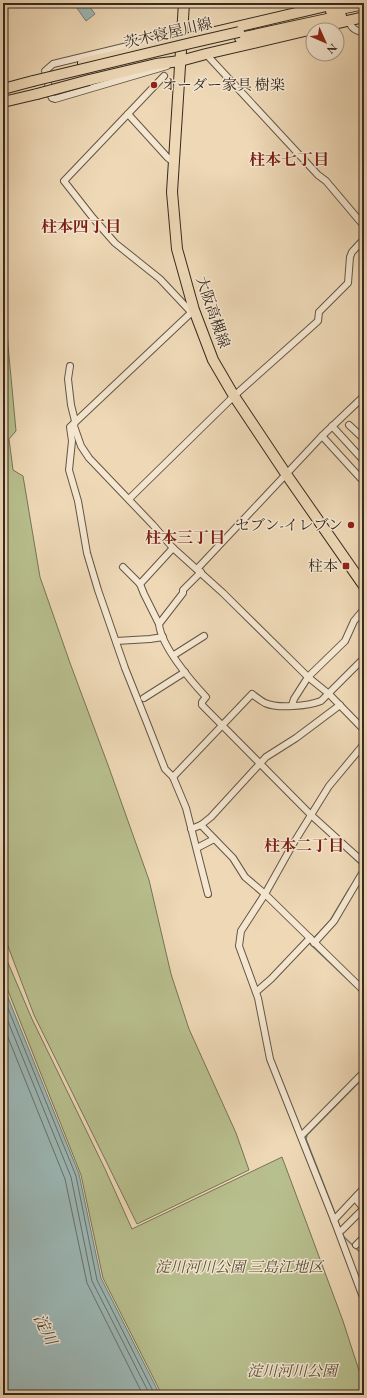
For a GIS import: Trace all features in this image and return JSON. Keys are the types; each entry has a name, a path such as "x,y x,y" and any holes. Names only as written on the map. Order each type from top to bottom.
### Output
{"main road":[{"name":"大阪高槻線","path":"184,3 172,192 177,249 192,311 213,360 234,396 364,586"},
{"path":"3,102 34,85 83,63 314,5 339,3"},
{"name":"茨木寝屋川線","path":"3,96 34,85 364,4"},
{"name":"茨木寝屋川線","path":"239,35 364,11"},
{"path":"3,83 34,85 89,80 156,64 180,61 364,17"},
{"name":"茨木寝屋川線","path":"3,89 34,85"}],"street":[{"path":"349,21 353,28 364,33"},
{"path":"180,61 165,67 55,99 51,96 45,71 53,64 173,35 182,39"},
{"path":"206,54 318,175 326,180 364,226"},
{"path":"164,76 64,180 93,218 115,243 160,279 192,311 70,427 72,441 70,470 78,501 87,553 98,590 131,683 165,769 172,777 186,808 208,894"},
{"path":"128,114 173,162"},
{"path":"129,499 234,396 318,321 319,312 348,283 350,257 352,252 364,239"},
{"path":"70,366 68,379 71,405 75,421 74,426 81,446 89,458 129,499 173,548 199,571 308,677 329,694 364,730"},
{"path":"159,624 183,593 183,590 199,571 286,474 332,426 362,401"},
{"path":"349,424 364,439"},
{"path":"332,426 364,461"},
{"path":"322,436 364,482"},
{"path":"140,584 173,548"},
{"path":"123,567 140,584 159,624 160,632 190,680 206,697 202,702 202,705 311,815 363,861"},
{"path":"292,705 294,699 308,677 345,641 354,621 364,609"},
{"path":"174,655 204,636"},
{"path":"116,641 163,637"},
{"path":"172,777 252,694 266,703 282,706 312,704 321,701 329,694 364,658"},
{"path":"144,698 185,672"},
{"path":"191,829 201,825 226,801 259,763 280,747 296,738 340,705"},
{"path":"364,744 329,786 293,844 265,894 241,931 239,946 256,992 270,1059 364,1300"},
{"path":"201,825 233,858 245,877 265,894 364,991"},
{"path":"197,848 214,839"},
{"path":"256,992 334,921 364,870"},
{"path":"301,1136 364,1072"},
{"path":"334,1220 364,1188"},
{"path":"342,1230 364,1209 355,1198"},
{"path":"356,1245 364,1238"}],"green space":[{"path":"3,264 8,345 16,431 9,439 13,470 23,476 40,577 149,880 171,974 189,1029 236,1133 249,1170 137,1224 34,1015 3,933"},
{"name":"淀川河川公園 三島江地区","path":"3,951 32,1019 105,1169 132,1229 282,1157 343,1321 364,1386 364,1395 162,1395 103,1278 81,1175 3,978"}],"water":[{"path":"87,3 95,14 86,21 74,4"},
{"name":"淀川","path":"3,985 79,1174 101,1278 160,1395 3,1395"}],"waterway":[{"path":"337,842 363,867 362,869"},
{"path":"313,939 330,921 349,889"},
{"path":"309,943 364,995"},
{"path":"336,1216 306,1139 307,1135 364,1077"},
{"path":"337,1220 341,1229"},
{"path":"342,1233 344,1237 364,1256"}],"place":[{"name":"オーダー家具 樹楽","path":"154,85"},
{"name":"セブン-イレブン","path":"351,525"},
{"name":"柱本","path":"346,566"}],"district":[{"name":"柱本七丁目","path":"289,159"},
{"name":"柱本四丁目","path":"81,226"},
{"name":"柱本三丁目","path":"185,537"},
{"name":"柱本二丁目","path":"304,845"}],"park label":[{"name":"淀川河川公園","path":"292,1371"}]}
